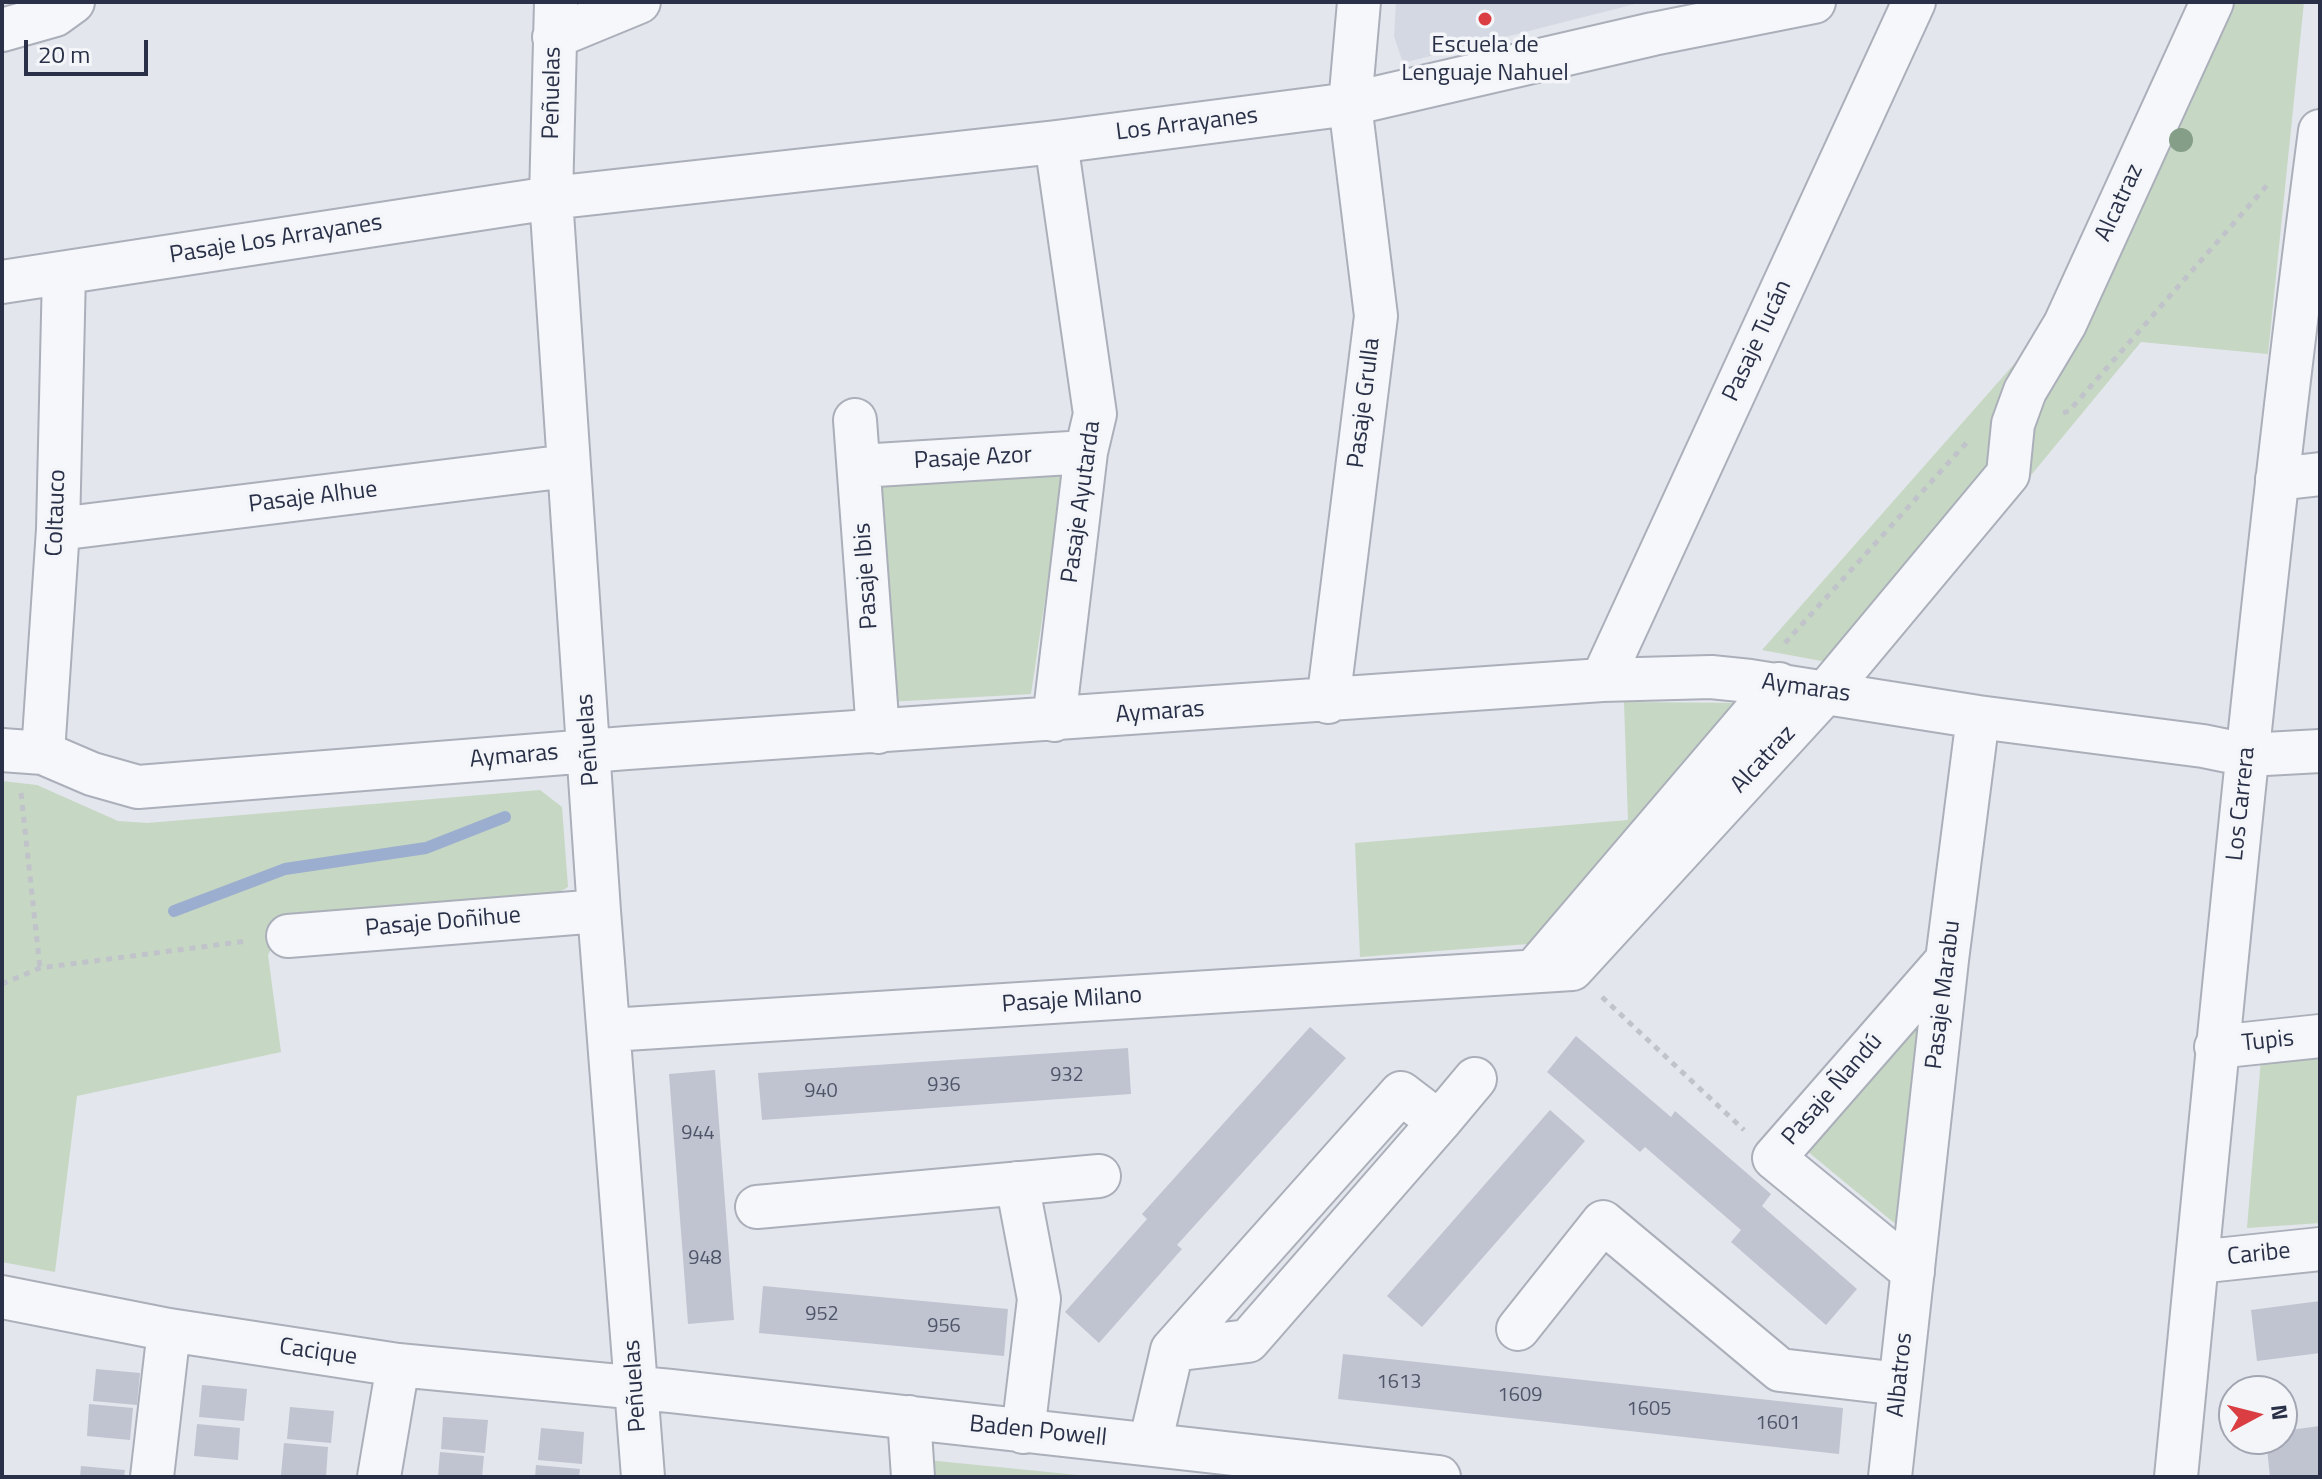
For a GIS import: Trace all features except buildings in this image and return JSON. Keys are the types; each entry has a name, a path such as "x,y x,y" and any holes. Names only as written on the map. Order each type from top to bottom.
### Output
{"street":[{"path":"2,30 55,15 73,2"},
{"path":"555,20 639,2"},
{"name":"Pasaje Grulla","path":"1328,702 1376,316 1350,104 1359,2"},
{"name":"Los Arrayanes","path":"551,198 1056,142 1350,104 1653,34 1814,2"},
{"name":"Pasaje Tucán","path":"1602,680 1914,2"},
{"name":"Alcatraz","path":"1553,970 1827,691 2008,474 2013,424 2025,391 2065,324 2212,2"},
{"name":"Peñuelas","path":"555,20 551,198 599,911 643,1477"},
{"name":"Los Carrera","path":"2176,1477 2247,755 2320,131"},
{"name":"Pasaje Ayutarda","path":"1054,720 1086,452 1095,414 1056,142"},
{"name":"Pasaje Los Arrayanes","path":"2,282 551,198"},
{"name":"Coltauco","path":"21,752 58,529 64,273"},
{"name":"Pasaje Ibis","path":"855,420 878,732"},
{"name":"Pasaje Azor","path":"860,466 1086,452"},
{"name":"Pasaje Alhue","path":"58,529 568,466"},
{"path":"2277,479 2320,474"},
{"name":"Aymaras","path":"21,752 138,787 590,751 1328,702 1602,680 1711,677 1779,684 1978,717 2203,746 2247,755 2320,751"},
{"name":"Alcatraz","path":"1553,970 1779,684"},
{"name":"Pasaje Marabu","path":"1913,1272 1947,960 1978,717"},
{"name":"Pasaje Doñihue","path":"288,936 599,911"},
{"name":"Pasaje Ñandú","path":"1913,1272 1774,1158 1947,960"},
{"name":"Pasaje Milano","path":"610,1030 1553,970"},
{"name":"Tupis","path":"2216,1047 2320,1036"},
{"path":"1150,1444 1172,1350 1401,1093 1439,1122 1475,1079"},
{"path":"757,1207 1099,1176"},
{"path":"1017,1183 1039,1299 1023,1432"},
{"path":"1518,1329 1603,1222 1780,1370 1900,1384"},
{"name":"Caribe","path":"2197,1262 2320,1249"},
{"name":"Albatros","path":"1890,1477 1913,1272"},
{"name":"Cacique","path":"2,1297 169,1330 398,1365 636,1388"},
{"path":"152,1477 169,1330"},
{"path":"379,1477 398,1365"},
{"name":"Baden Powell","path":"636,1388 1150,1444 1219,1465 1439,1477"},
{"path":"909,1417 913,1477"}],"path":[{"path":"21,752 40,968"},
{"path":"2,984 40,968 288,936"},
{"path":"1553,970 1774,1158"}],"shaded area":[{"name":"Escuela de Lenguaje Nahuel","path":"1396,2 1643,2 1403,63 1394,36"}],"green space":[{"path":"2231,2 2304,2 2268,354 2141,342 2027,480 2032,412"},
{"path":"2038,337 1984,483 1827,662 1762,650"},
{"path":"1064,472 1031,694 887,702 871,482"},
{"path":"1624,702 1745,703 1528,944 1360,957 1355,843 1628,820"},
{"path":"2,781 37,785 118,821 147,823 540,790 562,807 568,887 543,902 284,924 268,955 281,1052 77,1096 55,1272 2,1262"},
{"path":"1932,995 1910,1236 1801,1146"},
{"path":"2320,1052 2320,1223 2247,1228 2261,1059"},
{"path":"927,1460 1098,1477 928,1477"}],"waterway":[{"path":"174,911 285,869 426,848 505,817"}],"place":[{"name":"Escuela de Lenguaje Nahuel","path":"1485,19"}]}
